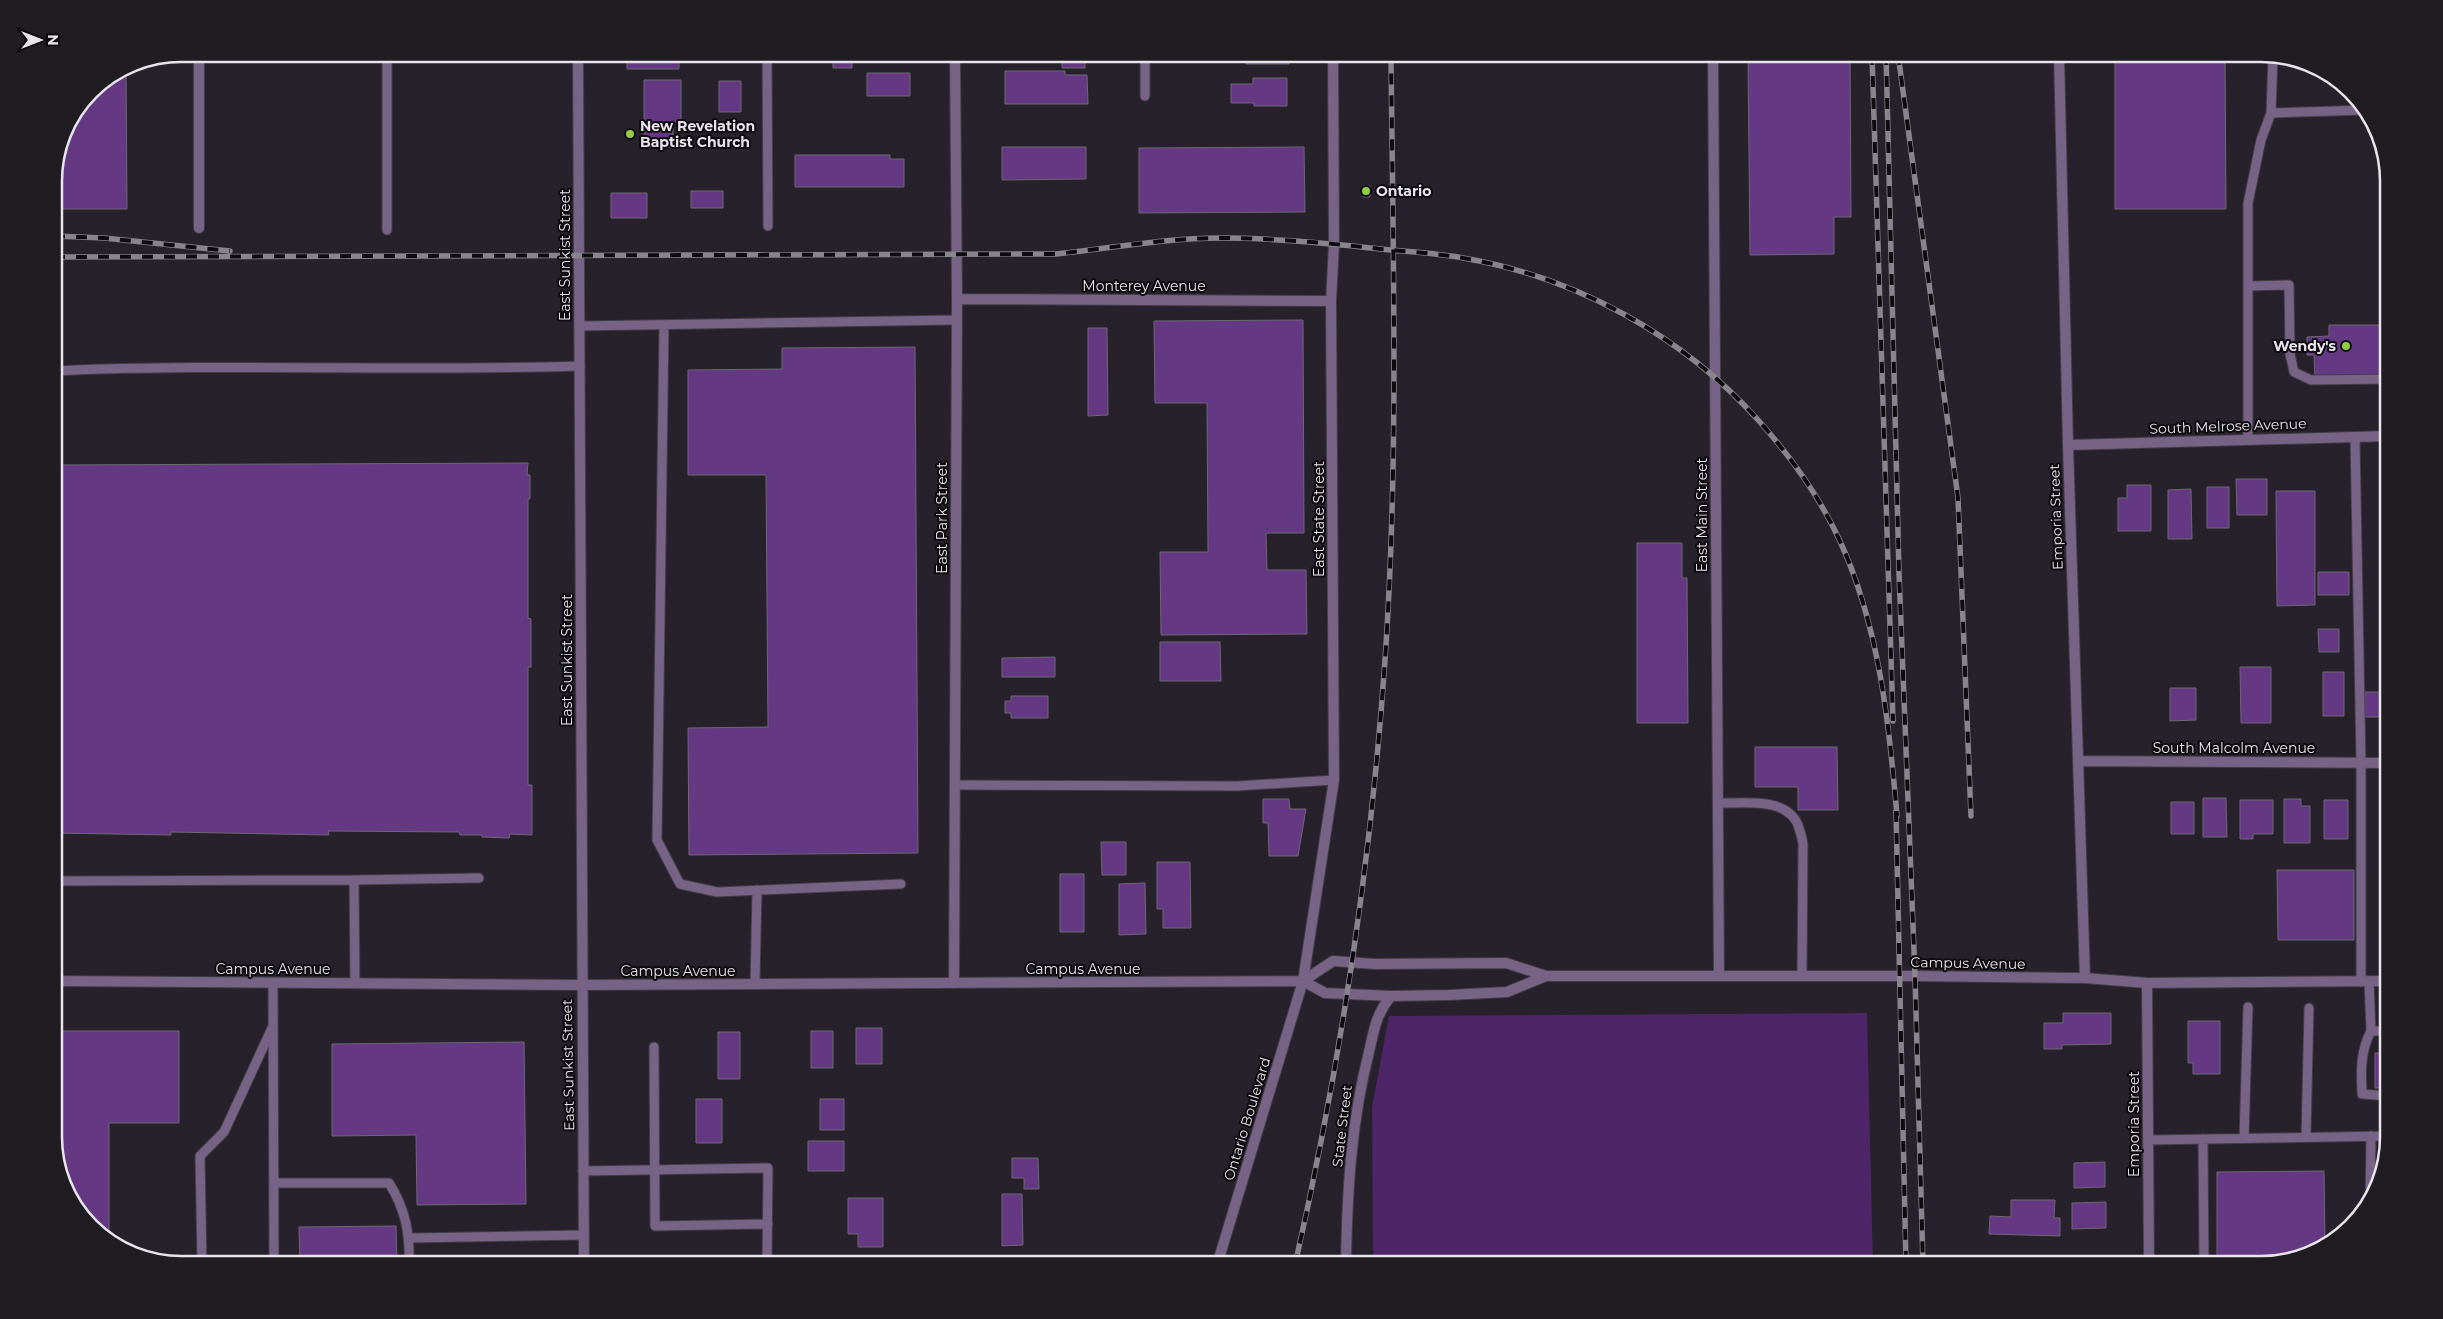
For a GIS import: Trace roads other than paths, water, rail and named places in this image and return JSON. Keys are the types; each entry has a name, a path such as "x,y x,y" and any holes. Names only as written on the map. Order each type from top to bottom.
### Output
{"street":[{"path":"199,62 199,228"},
{"name":"East Sunkist Street","path":"578,62 584,1256"},
{"name":"East Park Street","path":"954,983 957,299 955,62"},
{"name":"East State Street","path":"1302,981 1334,780 1333,62"},
{"name":"East Main Street","path":"1713,62 1719,976"},
{"name":"Emporia Street","path":"2059,62 2068,445 2085,978"},
{"name":"Monterey Avenue","path":"957,299 1332,301"},
{"name":"South Melrose Avenue","path":"2068,445 2380,436"},
{"name":"South Malcolm Avenue","path":"2079,761 2380,763"},
{"name":"Campus Avenue","path":"1302,981 1333,961 1506,963 1546,976 2085,978 2147,984 2380,982"},
{"name":"Campus Avenue","path":"63,981 582,985 1302,981 1326,993 1391,996 1507,992 1546,976"},
{"name":"Ontario Boulevard","path":"1221,1256 1302,981"},
{"name":"Emporia Street","path":"2147,984 2149,1256"},
{"name":"State Street","path":"1346,1256 1347,1201 1359,1091 1380,1010 1391,996"}],"lane":[{"path":"386,62 387,230"},
{"path":"767,62 768,226"},
{"path":"1145,62 1145,96"},
{"path":"2248,439 2248,203 2261,140 2271,113 2273,63"},
{"path":"2271,113 2356,110"},
{"path":"2248,286 2289,285 2290,354 2294,372 2310,380 2380,378"},
{"path":"579,326 956,320"},
{"path":"664,324 657,840 680,884 716,892 901,884"},
{"path":"63,371 178,367 492,369 580,366"},
{"path":"2355,437 2365,982 2371,1031 2365,1041 2361,1060 2362,1094 2380,1095"},
{"path":"955,785 1237,786 1334,780"},
{"path":"1718,803 1774,805 1785,809 1797,823 1803,844 1802,976"},
{"path":"63,881 479,878"},
{"path":"354,880 355,983"},
{"path":"755,984 757,890"},
{"path":"273,983 274,1256"},
{"path":"2244,1138 2248,1007"},
{"path":"2306,1137 2310,1008"},
{"path":"202,1256 200,1156 224,1132 273,1025"},
{"path":"2371,1031 2380,1031"},
{"path":"654,1047 655,1226 768,1224"},
{"path":"2370,1184 2371,1136"},
{"path":"2148,1140 2380,1136"},
{"path":"2203,1139 2204,1256"},
{"path":"583,1171 768,1168 767,1256"},
{"path":"275,1184 389,1183 400,1200 410,1238 409,1256"},
{"path":"410,1238 584,1235"}],"railway":[{"path":"1297,1256 1326,1115 1352,964 1371,813 1385,660 1394,433 1391,62"},
{"path":"1872,62 1893,721"},
{"path":"1886,62 1899,573 1915,976 1923,1256"},
{"path":"1899,62 1958,498 1971,816"},
{"path":"63,236 104,238 230,251"},
{"path":"63,257 1056,254 1159,241 1221,238 1301,241 1432,254 1505,267 1546,280 1586,296 1625,315 1662,337 1697,362 1729,390 1771,434 1793,462 1822,507 1839,539 1864,605 1873,640 1886,710 1897,816"},
{"path":"1896,811 1906,1256"}],"place":[{"name":"New Revelation Baptist Church","path":"630,134"},
{"name":"Ontario","path":"1366,191"},
{"name":"Wendy's","path":"2346,346"}]}
